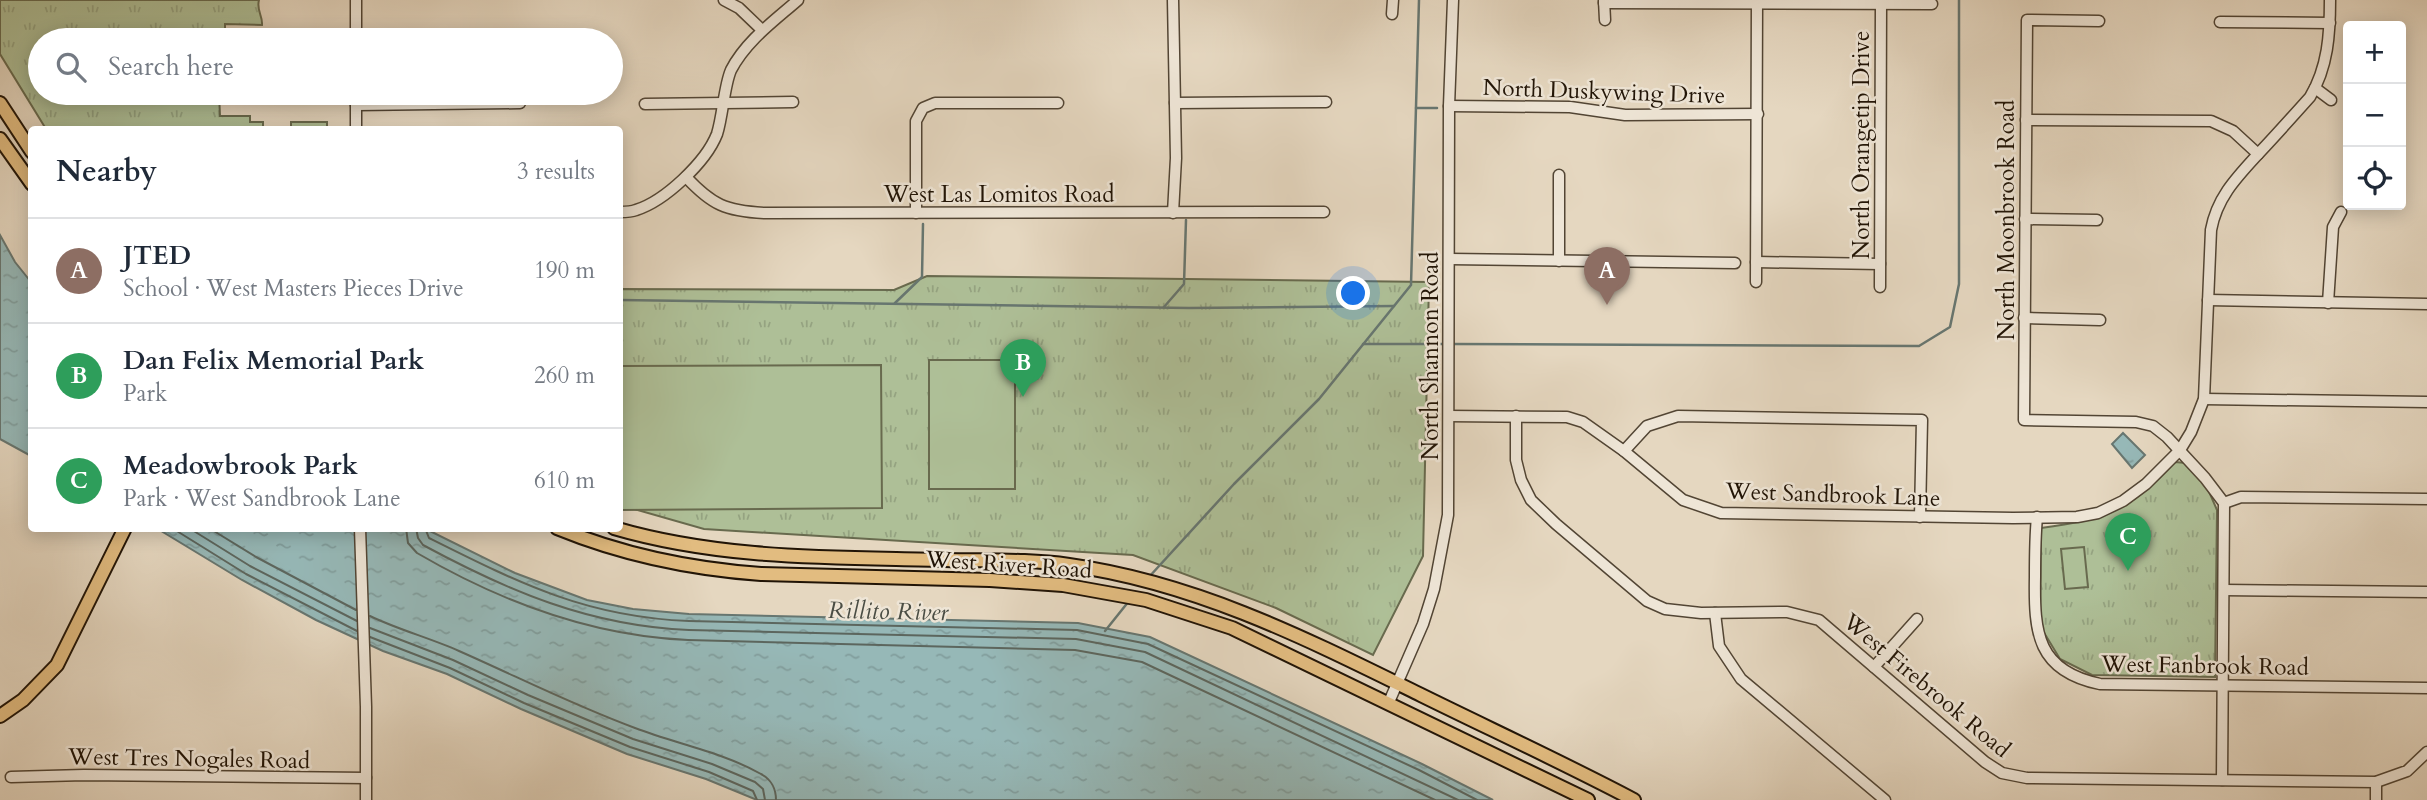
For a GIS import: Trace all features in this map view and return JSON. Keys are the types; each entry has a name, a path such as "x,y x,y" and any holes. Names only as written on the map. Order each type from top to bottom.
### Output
{"main road":[{"path":"0,103 28,146"},
{"path":"0,139 28,178"},
{"name":"West River Road","path":"623,530 689,547 747,553 1054,564 1160,584 1244,612 1634,800"},
{"name":"West River Road","path":"567,532 598,544 659,561 723,571 1063,585 1146,600 1232,628 1588,800"},
{"path":"0,716 23,700 57,665 123,533"},
{"path":"659,561 664,541"}],"street":[{"path":"356,0 356,28"},
{"path":"724,0 739,8 762,30"},
{"path":"623,212 636,210 660,198 686,177 705,155 716,136 730,73 742,53 762,30 798,0"},
{"path":"1173,0 1174,213"},
{"path":"1392,14 1393,0"},
{"name":"North Shannon Road","path":"1389,702 1423,624 1434,589 1448,515 1453,0"},
{"name":"West Sandbrook Lane","path":"1450,416 1567,417 1583,422 1683,500 1721,513 2077,517 2098,513 2123,501 2146,484 2180,450 2191,432 2204,399 2211,230 2214,214 2228,187 2310,97 2315,88 2325,62 2330,0"},
{"path":"1605,20 1604,1 1932,4"},
{"path":"1756,282 1757,2"},
{"name":"North Orangetip Drive","path":"1880,287 1881,4"},
{"name":"North Moonbrook Road","path":"2099,21 2027,20 2024,420 2136,422 2153,426 2180,450"},
{"path":"2220,22 2330,23"},
{"path":"2315,88 2331,100"},
{"path":"645,104 793,102"},
{"path":"1175,103 1326,102"},
{"path":"916,213 918,108 935,103 1058,103"},
{"path":"356,105 356,126"},
{"name":"North Duskywing Drive","path":"1450,106 1570,107 1625,115 1758,114"},
{"path":"2026,120 2211,121 2233,131 2258,155"},
{"path":"1559,175 1559,261"},
{"name":"West Las Lomitos Road","path":"686,177 713,202 736,211 1324,212"},
{"path":"2328,303 2333,227 2340,212"},
{"path":"2025,219 2096,220"},
{"path":"1450,260 1735,263"},
{"path":"1756,262 1880,264"},
{"path":"2208,300 2427,304"},
{"path":"2024,318 2100,320"},
{"path":"2204,399 2427,402"},
{"name":"West Firebrook Road","path":"1516,416 1516,460 1521,480 1531,500 1647,601 1665,609 1809,615 1819,620 1985,762 2002,773 2026,778 2376,782 2407,771 2424,755"},
{"path":"1623,451 1647,426 1678,416 1922,420 1920,517"},
{"path":"2180,450 2224,503 2222,780"},
{"path":"2224,503 2241,497 2427,499"},
{"name":"West Fanbrook Road","path":"2037,517 2037,632 2053,662 2072,676 2100,684 2427,688"},
{"path":"360,532 366,800"},
{"path":"2224,590 2427,592"},
{"path":"1715,613 1719,646 1741,679 1885,800"},
{"path":"1874,667 1916,619"},
{"name":"West Tres Nogales Road","path":"11,776 366,778"},
{"path":"2376,782 2376,800"}],"green space":[{"path":"0,0 259,0 262,25 225,24 225,28 28,28 28,100 0,54"},
{"path":"31,105 220,105 220,116 250,116 250,122 263,122 263,126 44,126"},
{"path":"291,122 327,122 327,126 291,126"},
{"path":"927,276 1429,282 1423,556 1373,655 1276,608 1133,555 704,529 623,506 623,289 894,290"},
{"path":"929,360 1015,360 1015,489 929,489"},
{"path":"881,365 882,508 623,510 623,366"},
{"path":"2175,462 2186,463 2207,487 2217,510 2215,677 2092,675 2060,659 2043,631 2040,614 2041,528 2083,521 2116,510 2144,491"},
{"path":"2084,547 2088,587 2065,589 2061,549"}],"water":[{"path":"0,235 28,278 28,454 0,439"},
{"path":"2123,433 2145,455 2132,468 2112,444"},
{"path":"163,532 432,532 515,573 587,600 633,609 689,614 1078,623 1150,637 1493,800 757,800 706,779 627,754 447,674 383,651 316,620 242,580"}],"waterway":[{"path":"1149,577 1234,484 1319,399 1411,285 1419,0"},
{"path":"1451,344 1919,346 1950,327 1959,284 1959,0"},
{"path":"1416,108 1437,108"},
{"path":"1164,307 1184,284 1186,220"},
{"path":"895,303 922,277 923,224"},
{"path":"623,300 1189,308 1394,306"},
{"path":"1363,344 1444,344"},
{"path":"1105,631 1129,601"}],"place":[{"name":"JTED","path":"1607,305"},
{"name":"Dan Felix Memorial Park","path":"1023,397"},
{"name":"Meadowbrook Park","path":"2128,571"}],"water label":[{"name":"Rillito River","path":"888,611"}]}
